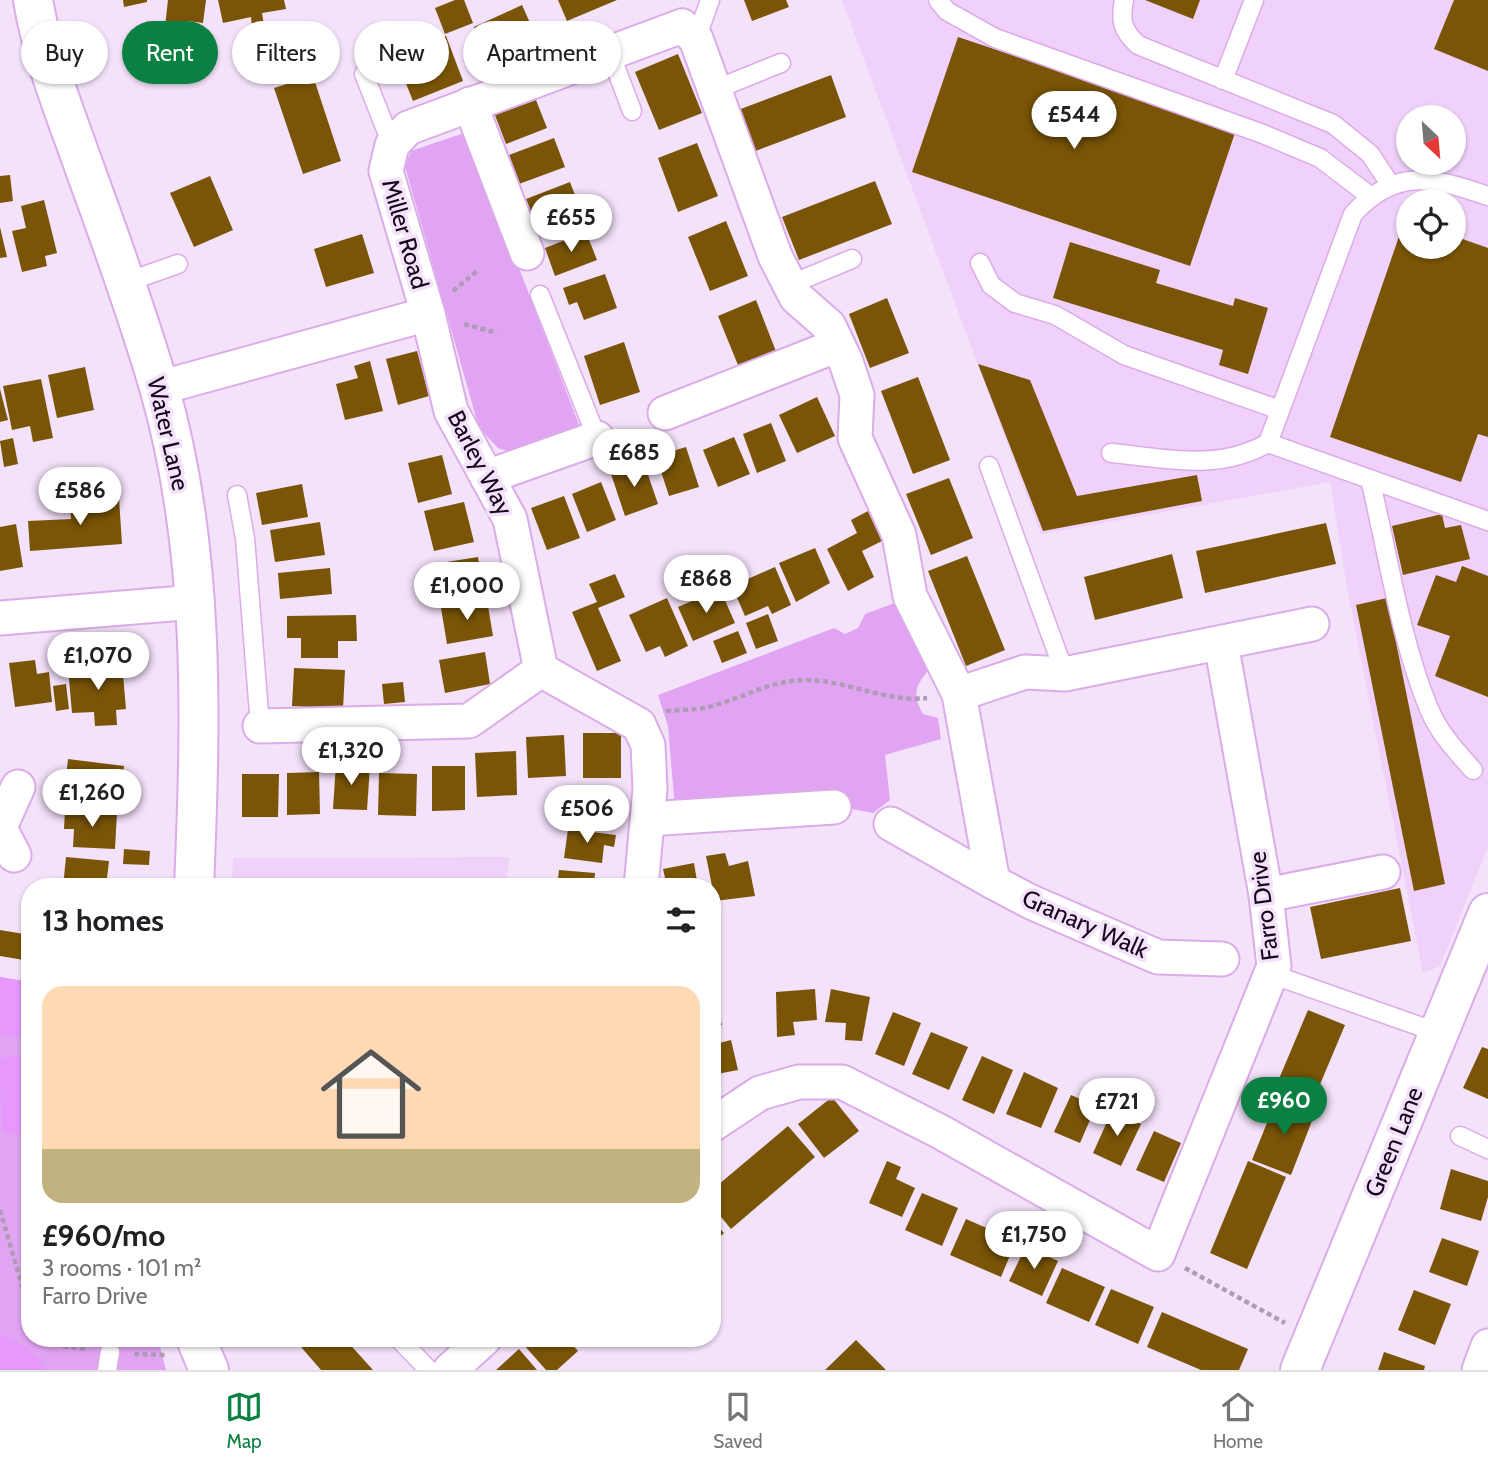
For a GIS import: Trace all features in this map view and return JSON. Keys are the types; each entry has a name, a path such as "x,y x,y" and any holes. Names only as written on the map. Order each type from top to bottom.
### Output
{"street":[{"name":"Water Lane","path":"33,0 57,98 159,388 188,521 199,692 194,878"},
{"name":"Miller Road","path":"621,49 682,26 696,39"},
{"path":"665,413 838,345 830,326 796,297 775,256 696,39"},
{"name":"Miller Road","path":"159,388 428,314 386,171 392,145 408,128 525,84"},
{"path":"470,104 527,253"},
{"name":"Barley Way","path":"428,314 451,411 510,519 541,670"},
{"name":"Granary Walk","path":"838,345 857,395 855,438 899,535 910,596 959,694 993,882"},
{"path":"487,477 597,438"},
{"path":"0,618 195,602"},
{"path":"959,694 1026,672 1065,674 1312,624"},
{"name":"Farro Drive","path":"1158,1254 1274,966 1266,895 1220,643"},
{"path":"260,726 469,721 541,670 639,724 649,745 648,819 642,878"},
{"path":"5,836 18,787"},
{"path":"648,819 834,807"},
{"name":"Granary Walk","path":"891,824 1031,902 1158,957 1222,959"},
{"path":"1266,895 1382,872"},
{"name":"Green Lane","path":"1300,1370 1488,913"},
{"path":"721,1119 760,1093 799,1082 842,1082 939,1131 1158,1254"},
{"path":"1479,1370 1488,1346"},
{"path":"450,1370 475,1347"}],"lane":[{"path":"696,39 710,0"},
{"path":"937,0 947,11 995,38 1263,134 1321,158 1370,196"},
{"path":"1124,0 1121,20 1126,33 1138,45 1333,124 1370,154 1390,184"},
{"path":"1223,80 1254,0"},
{"path":"714,90 781,63"},
{"path":"621,82 632,111"},
{"path":"369,84 392,145"},
{"path":"1111,453 1210,463 1248,454 1268,443 1353,214 1370,196 1390,184 1415,179 1440,182 1488,196"},
{"path":"789,285 852,259"},
{"path":"980,263 991,285 1015,303 1055,315 1124,355 1280,410"},
{"path":"124,283 178,264"},
{"path":"540,295 597,438"},
{"path":"1268,443 1488,521"},
{"path":"989,466 1065,674"},
{"path":"1370,479 1413,662 1429,711 1447,741 1473,770"},
{"path":"237,495 245,538 260,726"},
{"path":"1271,974 1438,1033"},
{"path":"1460,1136 1488,1149"},
{"path":"407,1347 429,1370"}],"path":[{"path":"639,724 646,715 706,708 757,688 801,680 839,682 899,700 959,694"},
{"path":"0,1210 21,1282"},
{"path":"1158,1254 1295,1328"},
{"path":"63,1347 108,1361 201,1351"}],"shaded area":[{"path":"842,0 1488,0 1488,847 1440,966 1423,973 1348,593 1330,482 1041,534"},
{"path":"467,132 581,430 516,454 498,448 479,428 405,166 411,151"},
{"path":"892,604 905,608 927,672 917,688 918,702 923,714 938,718 941,739 885,755 890,800 873,813 805,800 675,809 668,726 658,695 834,628 845,634 858,628 865,614"},
{"path":"509,857 507,878 231,878 234,858"},
{"path":"0,977 21,980 21,1347 160,1347 166,1370 0,1370"},
{"path":"0,977 21,980 21,1037 0,1034"},
{"path":"21,1056 21,1135 2,1132 0,1061 4,1057"},
{"path":"0,1335 26,1348 46,1370 0,1370"}],"building":[{"path":"123,0 147,0 147,2 124,7"},
{"path":"168,0 206,0 203,21 166,21"},
{"path":"218,0 284,0 286,9 262,13 263,21 251,21 251,17 223,23"},
{"path":"455,0 464,0 472,21 463,21 463,27 449,32 449,21 440,21 435,8"},
{"path":"558,0 617,0 567,21"},
{"path":"744,0 786,0 789,7 752,21"},
{"path":"1145,0 1200,0 1193,19"},
{"path":"1454,0 1488,0 1488,71 1434,49"},
{"path":"522,5 529,21 487,21"},
{"path":"958,37 1236,130 1190,266 912,172"},
{"path":"449,44 463,81 413,101 406,84 449,84"},
{"path":"678,54 702,113 659,130 635,72"},
{"path":"831,75 846,117 753,152 738,110"},
{"path":"287,84 316,84 341,161 303,174 274,88"},
{"path":"536,100 547,128 506,144 495,115"},
{"path":"554,138 565,167 519,184 509,155"},
{"path":"697,143 718,196 678,212 658,158"},
{"path":"10,175 13,201 0,203 0,176"},
{"path":"210,176 233,230 194,247 170,193"},
{"path":"875,181 892,224 799,260 782,217"},
{"path":"570,182 584,218 547,233 540,216 534,219 526,199"},
{"path":"44,200 57,253 45,256 47,266 22,272 12,231 26,228 21,206"},
{"path":"726,221 748,276 710,291 688,237"},
{"path":"0,227 7,257 0,258"},
{"path":"586,232 597,260 555,276 545,248"},
{"path":"362,234 374,273 326,287 314,249"},
{"path":"1466,240 1488,248 1488,437 1478,434 1461,482 1330,437 1396,245 1396,259 1466,259"},
{"path":"1070,242 1160,270 1156,283 1233,306 1235,298 1268,308 1248,374 1219,365 1223,350 1053,298"},
{"path":"605,274 617,308 584,320 577,302 569,305 563,288"},
{"path":"887,298 909,353 870,368 849,314"},
{"path":"756,300 777,354 740,370 718,316"},
{"path":"624,342 640,392 600,405 584,356"},
{"path":"417,351 429,396 398,405 386,359"},
{"path":"370,361 383,411 345,420 336,384 358,378 354,366"},
{"path":"978,364 1030,380 1077,496 1197,475 1202,501 1043,531"},
{"path":"85,367 94,410 57,418 48,375"},
{"path":"918,377 950,460 913,474 881,391"},
{"path":"41,379 53,438 33,442 30,426 12,430 3,386"},
{"path":"0,389 8,420 0,422"},
{"path":"817,397 835,436 797,453 779,415"},
{"path":"771,423 786,461 757,473 743,434"},
{"path":"734,437 750,474 718,487 703,450"},
{"path":"13,438 18,464 4,467 0,441"},
{"path":"686,447 699,487 669,496 656,456"},
{"path":"442,455 452,494 418,503 408,463"},
{"path":"644,463 658,504 625,516 611,474"},
{"path":"949,478 973,538 931,555 906,494"},
{"path":"601,482 616,520 587,532 572,494"},
{"path":"302,484 308,517 262,525 256,493"},
{"path":"564,496 580,538 547,550 531,508"},
{"path":"119,498 122,544 30,551 28,521 71,519 70,501"},
{"path":"464,502 474,542 434,551 424,511"},
{"path":"868,511 882,541 862,551 874,577 848,591 827,549 857,533 851,520"},
{"path":"1442,514 1445,528 1461,525 1470,559 1403,575 1392,526"},
{"path":"320,522 325,555 275,562 270,530"},
{"path":"1326,523 1336,564 1205,593 1196,551"},
{"path":"16,524 23,567 0,571 0,527"},
{"path":"815,548 830,583 796,602 779,563"},
{"path":"1172,554 1183,598 1095,620 1084,577"},
{"path":"967,556 1005,650 966,666 928,571"},
{"path":"478,557 482,589 439,595 434,564"},
{"path":"1462,566 1488,576 1488,697 1435,676 1450,636 1417,625 1436,575 1456,582"},
{"path":"775,567 791,605 772,614 768,606 745,616 732,586"},
{"path":"330,568 332,594 280,599 278,573"},
{"path":"615,574 625,597 598,608 621,661 597,671 572,612 597,602 589,584"},
{"path":"720,589 735,623 693,641 678,607"},
{"path":"667,598 688,646 665,657 660,646 646,652 629,615"},
{"path":"1387,598 1445,884 1414,891 1356,605"},
{"path":"487,600 493,636 447,644 441,608"},
{"path":"768,614 778,641 756,649 746,623"},
{"path":"356,615 357,641 338,641 338,658 301,658 301,638 287,638 287,616"},
{"path":"738,631 747,653 722,663 713,641"},
{"path":"485,652 490,684 445,693 439,660"},
{"path":"35,660 37,674 49,672 52,702 15,707 9,663"},
{"path":"122,663 126,709 116,710 117,725 95,726 94,712 72,713 68,668"},
{"path":"294,668 345,670 343,709 292,706"},
{"path":"403,682 405,702 384,704 382,684"},
{"path":"66,684 69,709 56,711 53,686"},
{"path":"583,733 621,733 621,778 583,778"},
{"path":"564,735 566,776 528,778 526,737"},
{"path":"516,751 517,795 477,797 475,753"},
{"path":"68,759 124,766 119,805 64,798"},
{"path":"336,763 370,766 367,810 333,809"},
{"path":"432,766 465,766 465,810 432,811"},
{"path":"319,772 320,814 287,815 287,773"},
{"path":"379,773 417,774 416,816 378,815"},
{"path":"242,774 279,774 278,817 242,817"},
{"path":"65,810 117,812 115,849 73,847 74,829 64,829"},
{"path":"568,829 616,835 614,847 604,845 602,863 564,858"},
{"path":"124,849 150,851 149,865 123,864"},
{"path":"725,853 729,866 748,861 755,896 721,900 721,878 710,878 706,856"},
{"path":"66,857 109,861 107,878 64,878"},
{"path":"694,863 696,878 665,878 663,869"},
{"path":"559,870 595,873 595,878 558,878"},
{"path":"1400,888 1411,941 1321,959 1310,907"},
{"path":"0,930 21,934 21,960 0,956"},
{"path":"815,989 817,1020 793,1022 795,1035 777,1037 776,992"},
{"path":"831,989 870,997 862,1041 845,1040 846,1023 825,1022"},
{"path":"1308,1010 1345,1025 1313,1101 1276,1086"},
{"path":"893,1012 921,1023 904,1066 875,1054"},
{"path":"931,1032 968,1047 949,1090 912,1074"},
{"path":"731,1040 738,1070 721,1073 721,1043"},
{"path":"1482,1047 1488,1049 1488,1099 1463,1088"},
{"path":"982,1056 1013,1070 994,1114 962,1100"},
{"path":"1024,1072 1058,1088 1041,1128 1006,1114"},
{"path":"1071,1095 1096,1106 1080,1143 1054,1132"},
{"path":"832,1097 859,1131 824,1158 798,1124"},
{"path":"1277,1098 1315,1113 1291,1175 1252,1160"},
{"path":"1112,1111 1141,1124 1121,1166 1093,1153"},
{"path":"788,1126 815,1157 731,1229 721,1217 721,1182"},
{"path":"1154,1131 1181,1143 1164,1182 1136,1170"},
{"path":"887,1161 901,1167 896,1179 915,1188 902,1217 869,1203"},
{"path":"1248,1161 1286,1177 1247,1269 1210,1253"},
{"path":"1451,1169 1488,1181 1488,1197 1481,1221 1440,1209"},
{"path":"922,1193 958,1208 942,1246 905,1230"},
{"path":"966,1219 1016,1241 1001,1277 950,1255"},
{"path":"1442,1238 1479,1251 1467,1286 1429,1272"},
{"path":"1026,1246 1058,1261 1042,1296 1009,1281"},
{"path":"1062,1268 1105,1287 1089,1322 1046,1303"},
{"path":"1111,1289 1154,1307 1138,1344 1095,1325"},
{"path":"1414,1290 1451,1304 1435,1345 1398,1330"},
{"path":"1162,1312 1248,1349 1239,1370 1201,1370 1147,1347"},
{"path":"856,1340 886,1370 825,1370"},
{"path":"301,1347 352,1347 373,1370 321,1370"},
{"path":"526,1347 574,1347 578,1351 557,1370 546,1370"},
{"path":"519,1349 537,1370 496,1370"},
{"path":"1384,1352 1425,1366 1424,1370 1378,1370"}]}
